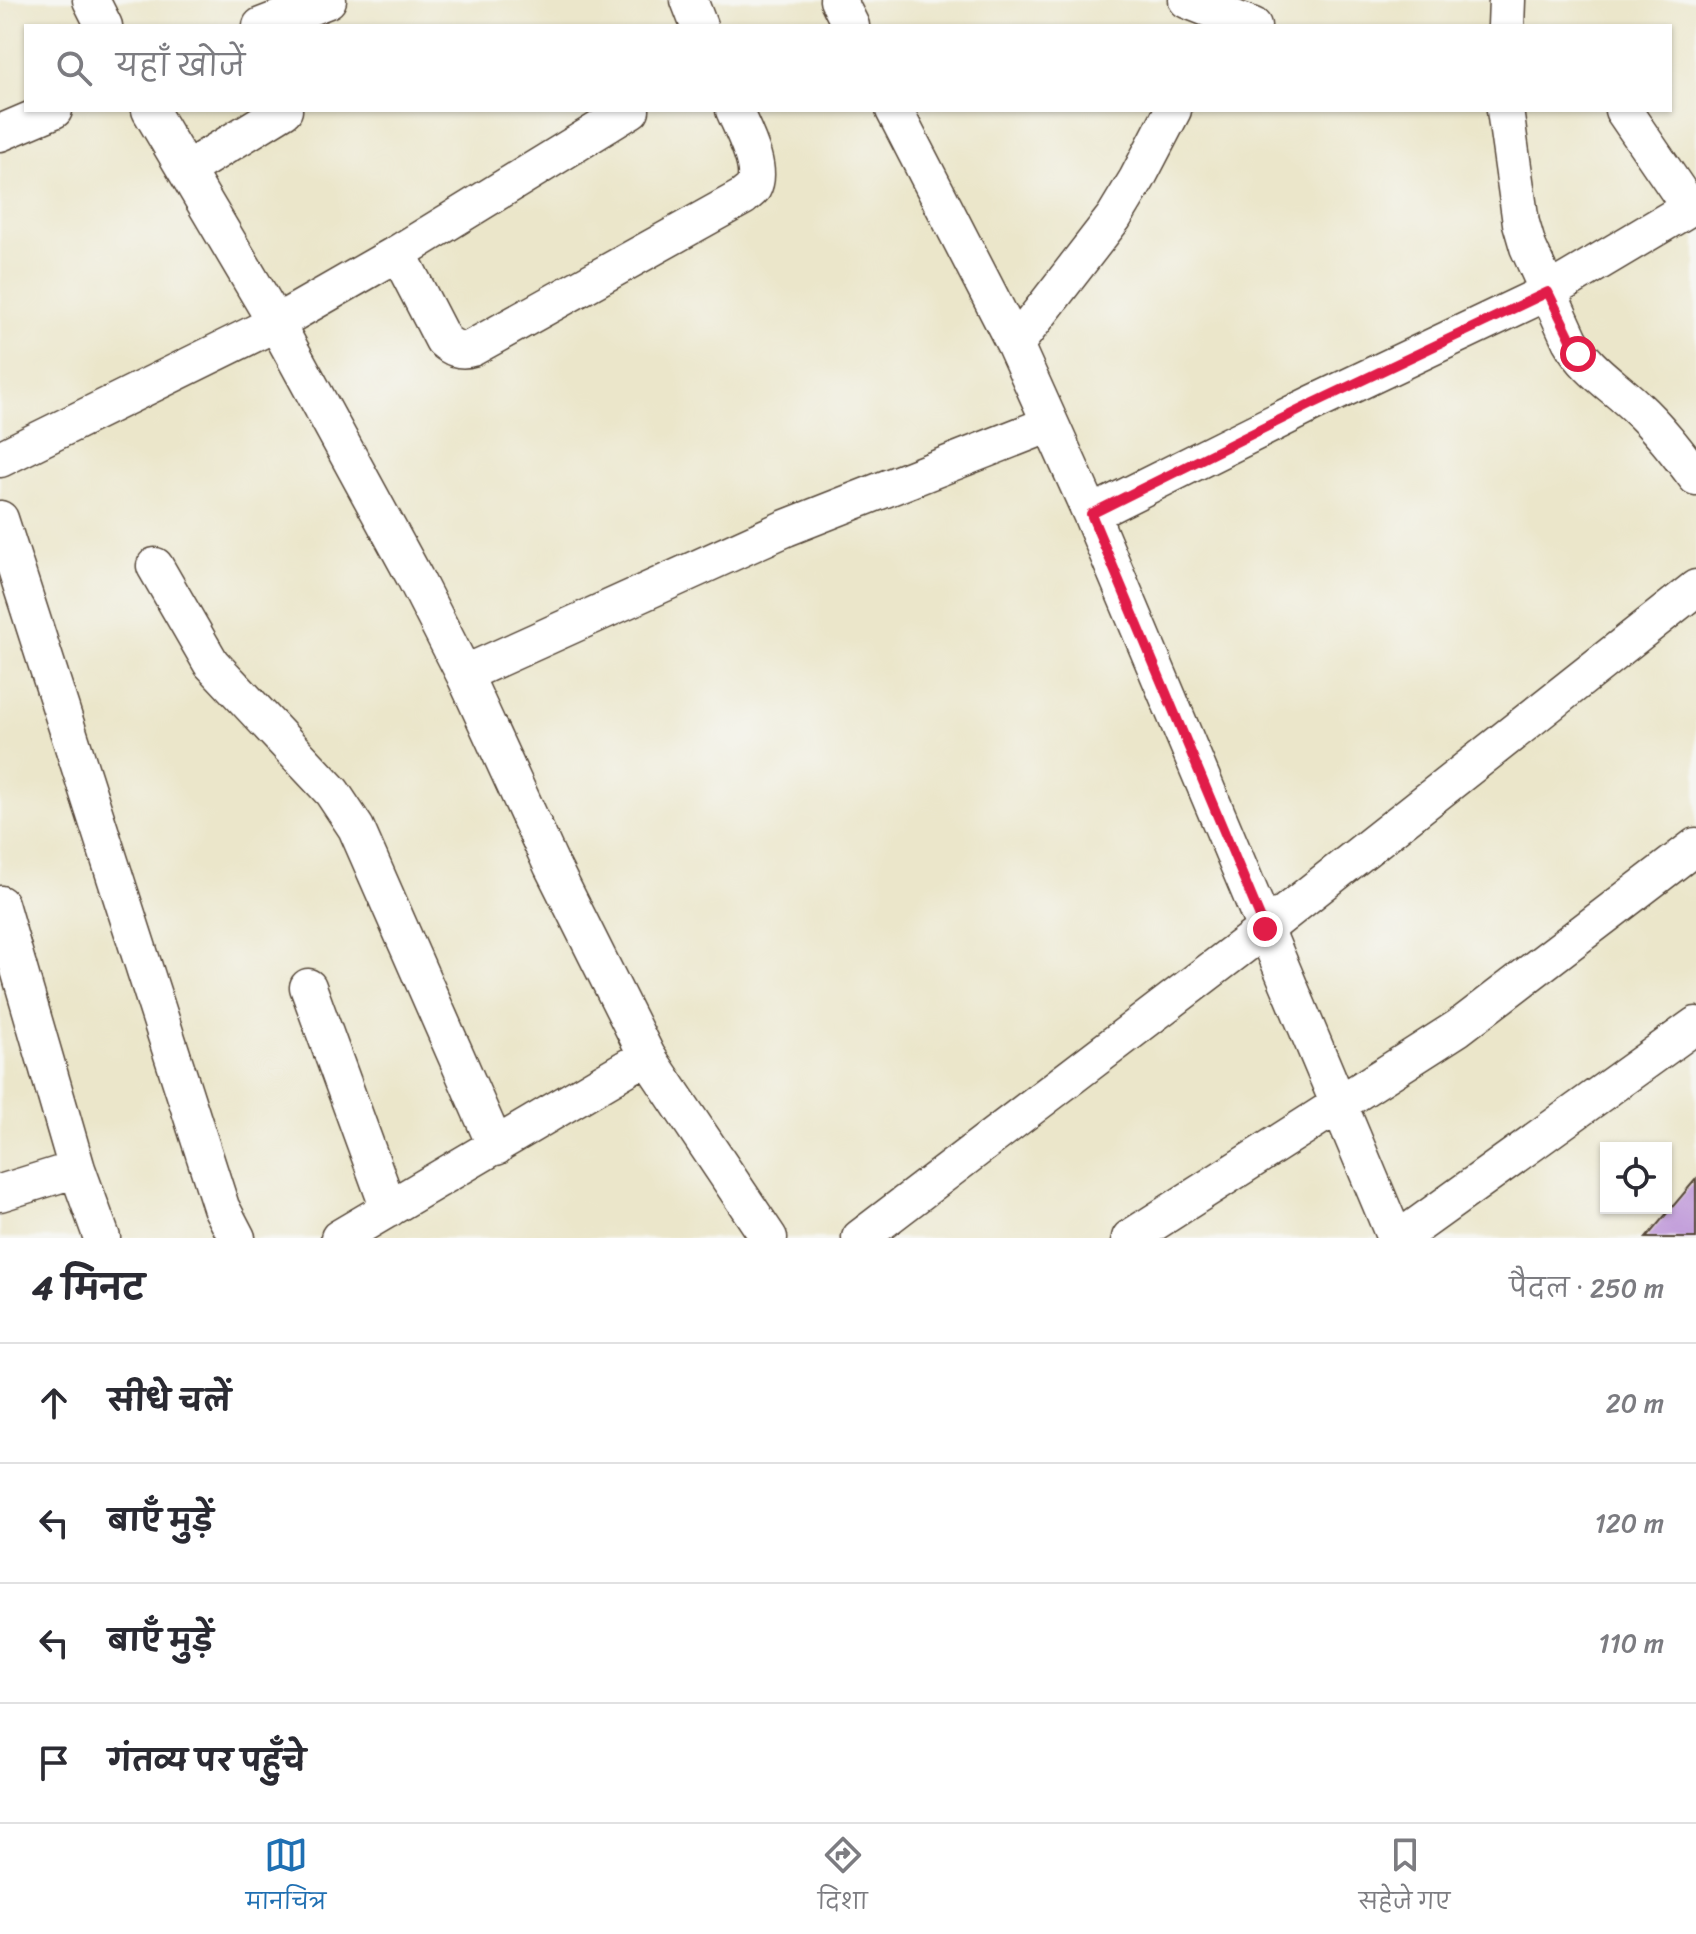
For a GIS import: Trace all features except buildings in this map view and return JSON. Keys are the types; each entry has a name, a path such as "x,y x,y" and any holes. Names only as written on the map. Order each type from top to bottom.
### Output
{"street":[{"path":"91,0 103,24"},
{"path":"266,24 328,0"},
{"path":"689,0 698,24"},
{"path":"838,0 850,24"},
{"path":"1187,0 1230,17"},
{"path":"1506,24 1507,0"},
{"path":"0,133 49,112"},
{"path":"151,112 276,323 358,471 464,674 552,866 647,1056 769,1238"},
{"path":"186,170 281,112"},
{"path":"0,459 276,323 398,253 628,112"},
{"path":"398,253 443,340 452,348 472,348 743,197 753,188 754,157 735,112"},
{"path":"895,112 1015,345 1091,514 1398,1238 1696,1025"},
{"path":"1015,345 1114,217 1172,112"},
{"path":"1505,112 1521,223 1528,247 1578,354 1593,371 1635,405 1696,477"},
{"path":"1091,514 1548,292 1693,206 1624,112"},
{"path":"464,674 786,528 1050,424"},
{"path":"0,519 221,1207 237,1238"},
{"path":"155,566 211,663 332,792 356,828 496,1147"},
{"path":"860,1238 1265,929 1696,588"},
{"path":"1130,1238 1501,998 1696,846"},
{"path":"2,916 77,1169 102,1238"},
{"path":"308,987 389,1209"},
{"path":"339,1238 647,1056"},
{"path":"0,1193 77,1169"}],"route":[{"path":"1265,929 1091,514 1548,292 1578,354"}]}
